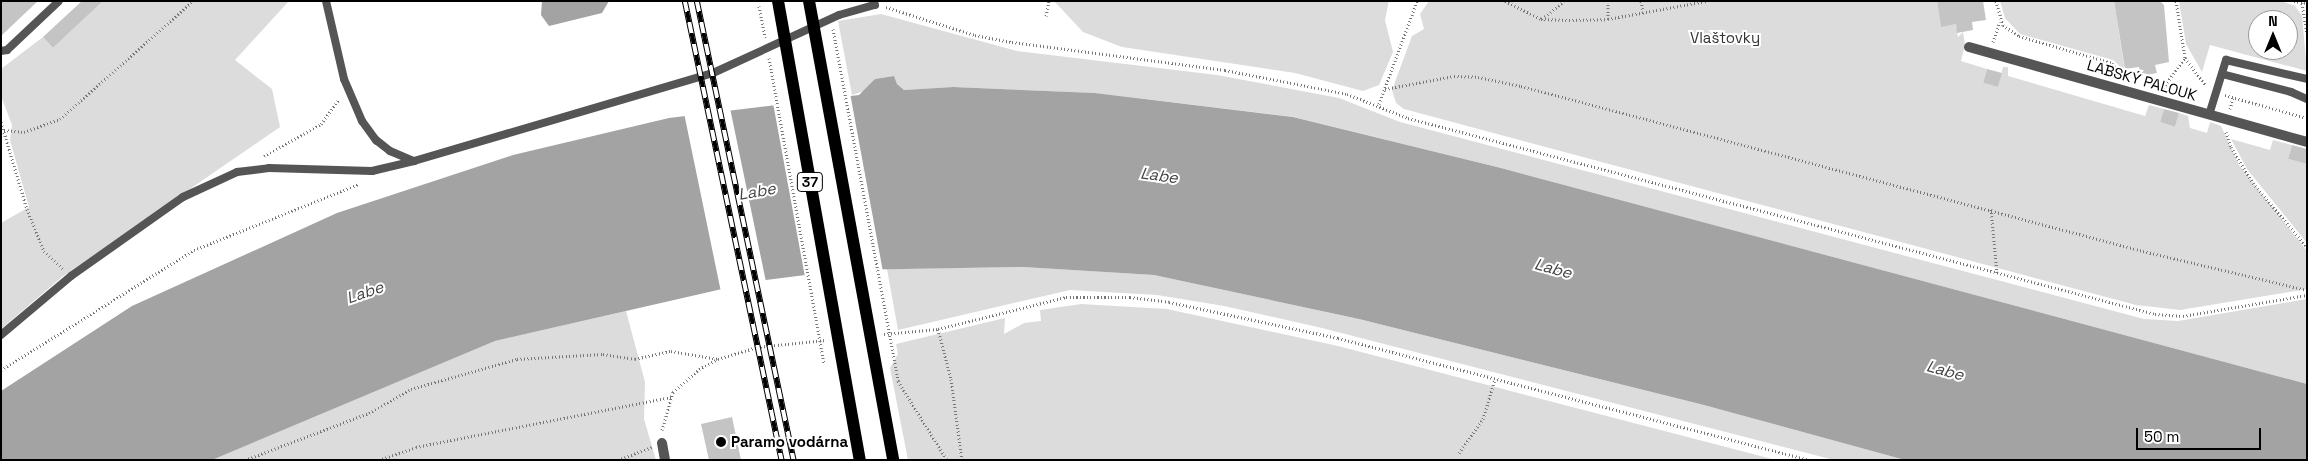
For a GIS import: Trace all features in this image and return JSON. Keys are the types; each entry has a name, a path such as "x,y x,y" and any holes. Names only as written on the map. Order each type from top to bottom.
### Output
{"main road":[{"name":"37","path":"778,2 860,460"},
{"name":"37","path":"809,2 893,460"}],"street":[{"name":"LABSKÝ PALOUK","path":"1969,47 2307,142"},
{"path":"662,444 665,460"}],"lane":[{"path":"1,51 8,50 59,1"},
{"path":"326,1 344,79 362,121 376,140 414,161"},
{"path":"1,335 71,276 183,197 237,172 269,168 372,171 414,161 713,73 838,15 875,3"},
{"path":"2210,115 2226,60 2307,79"},
{"path":"2222,74 2291,92 2307,99"}],"path":[{"path":"4,130 24,132 60,119 193,1"},
{"path":"1046,16 1049,1"},
{"path":"1505,1 1541,19 1608,19 1706,1"},
{"path":"1541,19 1564,1"},
{"path":"1608,1 1608,19"},
{"path":"1641,1 1643,12"},
{"path":"1990,53 2001,21 1996,1"},
{"path":"2176,1 2185,58 2207,84"},
{"path":"2294,1 2307,2"},
{"path":"1379,104 1418,2"},
{"path":"875,3 975,35 1012,42 1225,70 1302,84 1379,104 1408,118 1996,274 2155,314 2182,316 2307,295"},
{"path":"2302,3 2307,34"},
{"path":"759,6 766,43"},
{"path":"832,20 898,381 947,460"},
{"path":"2001,21 2018,36 2112,63 2122,78 2130,80"},
{"path":"767,52 824,364"},
{"path":"2158,88 2163,89 2165,82 2185,58"},
{"path":"1385,89 1454,76 1478,76 1958,203 1991,209 2144,251 2307,290"},
{"path":"258,160 320,124 339,101 344,79"},
{"path":"2205,89 2307,118"},
{"path":"2233,97 2225,126 2231,148 2253,183 2307,247"},
{"path":"1,122 27,209 44,251 71,276"},
{"path":"1,370 194,250 368,180"},
{"path":"1991,209 1996,274"},
{"path":"878,335 938,329 1042,301 1096,296 1130,297 1212,309 1810,460"},
{"path":"938,329 951,379 962,460"},
{"path":"618,460 662,444 662,425 671,398 683,382 718,359 757,347 831,339"},
{"path":"245,460 369,413 410,389 516,359 603,354 635,359 671,351 718,359"},
{"path":"1459,453 1483,419 1495,379"},
{"path":"379,460 416,447 671,398"}],"green space":[{"path":"103,1 289,1 235,60 272,89 280,127 62,277 1,329 1,223 29,207 10,140 12,125 1,96 1,69 43,37 53,48"},
{"path":"1054,1 1389,1 1385,20 1393,52 1379,85 1363,91 1295,73 1122,47 1083,32"},
{"name":"Vlaštovky","path":"1429,1 1937,1 1941,26 1956,24 1958,37 1963,32 1965,44 1961,61 1987,69 1983,83 1998,87 2003,67 2008,67 2008,76 2145,116 2149,105 2164,109 2160,122 2175,127 2179,113 2188,116 2190,128 2207,133 2210,122 2221,126 2239,165 2307,251 2307,289 2180,310 2136,305 1404,109 1396,103 1392,90 1412,36 1424,29 1420,14"},
{"path":"2000,1 2114,1 2125,71 2113,60 2020,34 2005,18"},
{"path":"2179,1 2281,1 2295,6 2298,10 2248,10 2248,55 2210,45 2202,72 2186,44"},
{"path":"2298,10 2302,16 2307,71 2266,60 2298,60"},
{"path":"881,14 1017,51 1217,75 1339,98 1400,122 2144,319 2178,321 2307,299 2307,384 1501,168 1294,117 1095,93 953,87 904,90 897,84 894,76 875,79 867,90 852,95 838,21"},
{"path":"2231,139 2270,150 2273,140 2292,145 2288,159 2307,164 2307,243 2247,169"},
{"path":"1023,267 1154,275 1359,319 1700,404 1905,460 1834,460 1322,328 1224,306 1157,295 1070,290 898,330 887,269"},
{"path":"1081,304 1167,309 1338,346 1776,460 908,460 890,368 898,354 896,344 1005,318 1004,334 1024,323 1041,321 1040,310"},
{"path":"626,311 645,382 644,419 656,460 212,460 495,341"}],"water":[{"path":"542,1 609,1 602,13 549,26 541,15"},
{"name":"Labe","path":"894,76 897,84 904,90 953,87 1095,93 1293,117 1501,168 2307,384 2307,460 1905,460 1700,404 1359,319 1154,275 1023,267 845,270 757,281 495,341 212,460 1,460 1,391 132,306 337,213 513,155 669,118 859,95 875,79"}],"pier":[{"path":"850,93 883,272 805,277 773,103"},
{"path":"730,108 766,282 721,292 684,113"}],"building":[{"path":"1,1 38,1 1,36"},
{"path":"82,1 103,1 53,48 43,37"},
{"path":"1937,1 1983,1 1986,20 1972,22 1973,30 1957,33 1956,24 1941,27"},
{"path":"2114,1 2160,1 2164,5 2169,62 2155,65 2157,73 2140,76 2139,67 2125,69"},
{"path":"1987,69 2002,73 1998,87 1983,83"},
{"path":"2164,109 2179,113 2175,127 2160,122"},
{"path":"2292,145 2307,149 2307,164 2288,159"},
{"name":"Paramo vodárna","path":"732,417 741,460 709,460 701,424"}],"railway":[{"path":"685,1 782,460"},
{"path":"697,1 794,460"}],"place":[{"name":"Paramo vodárna","path":"721,442"}]}
